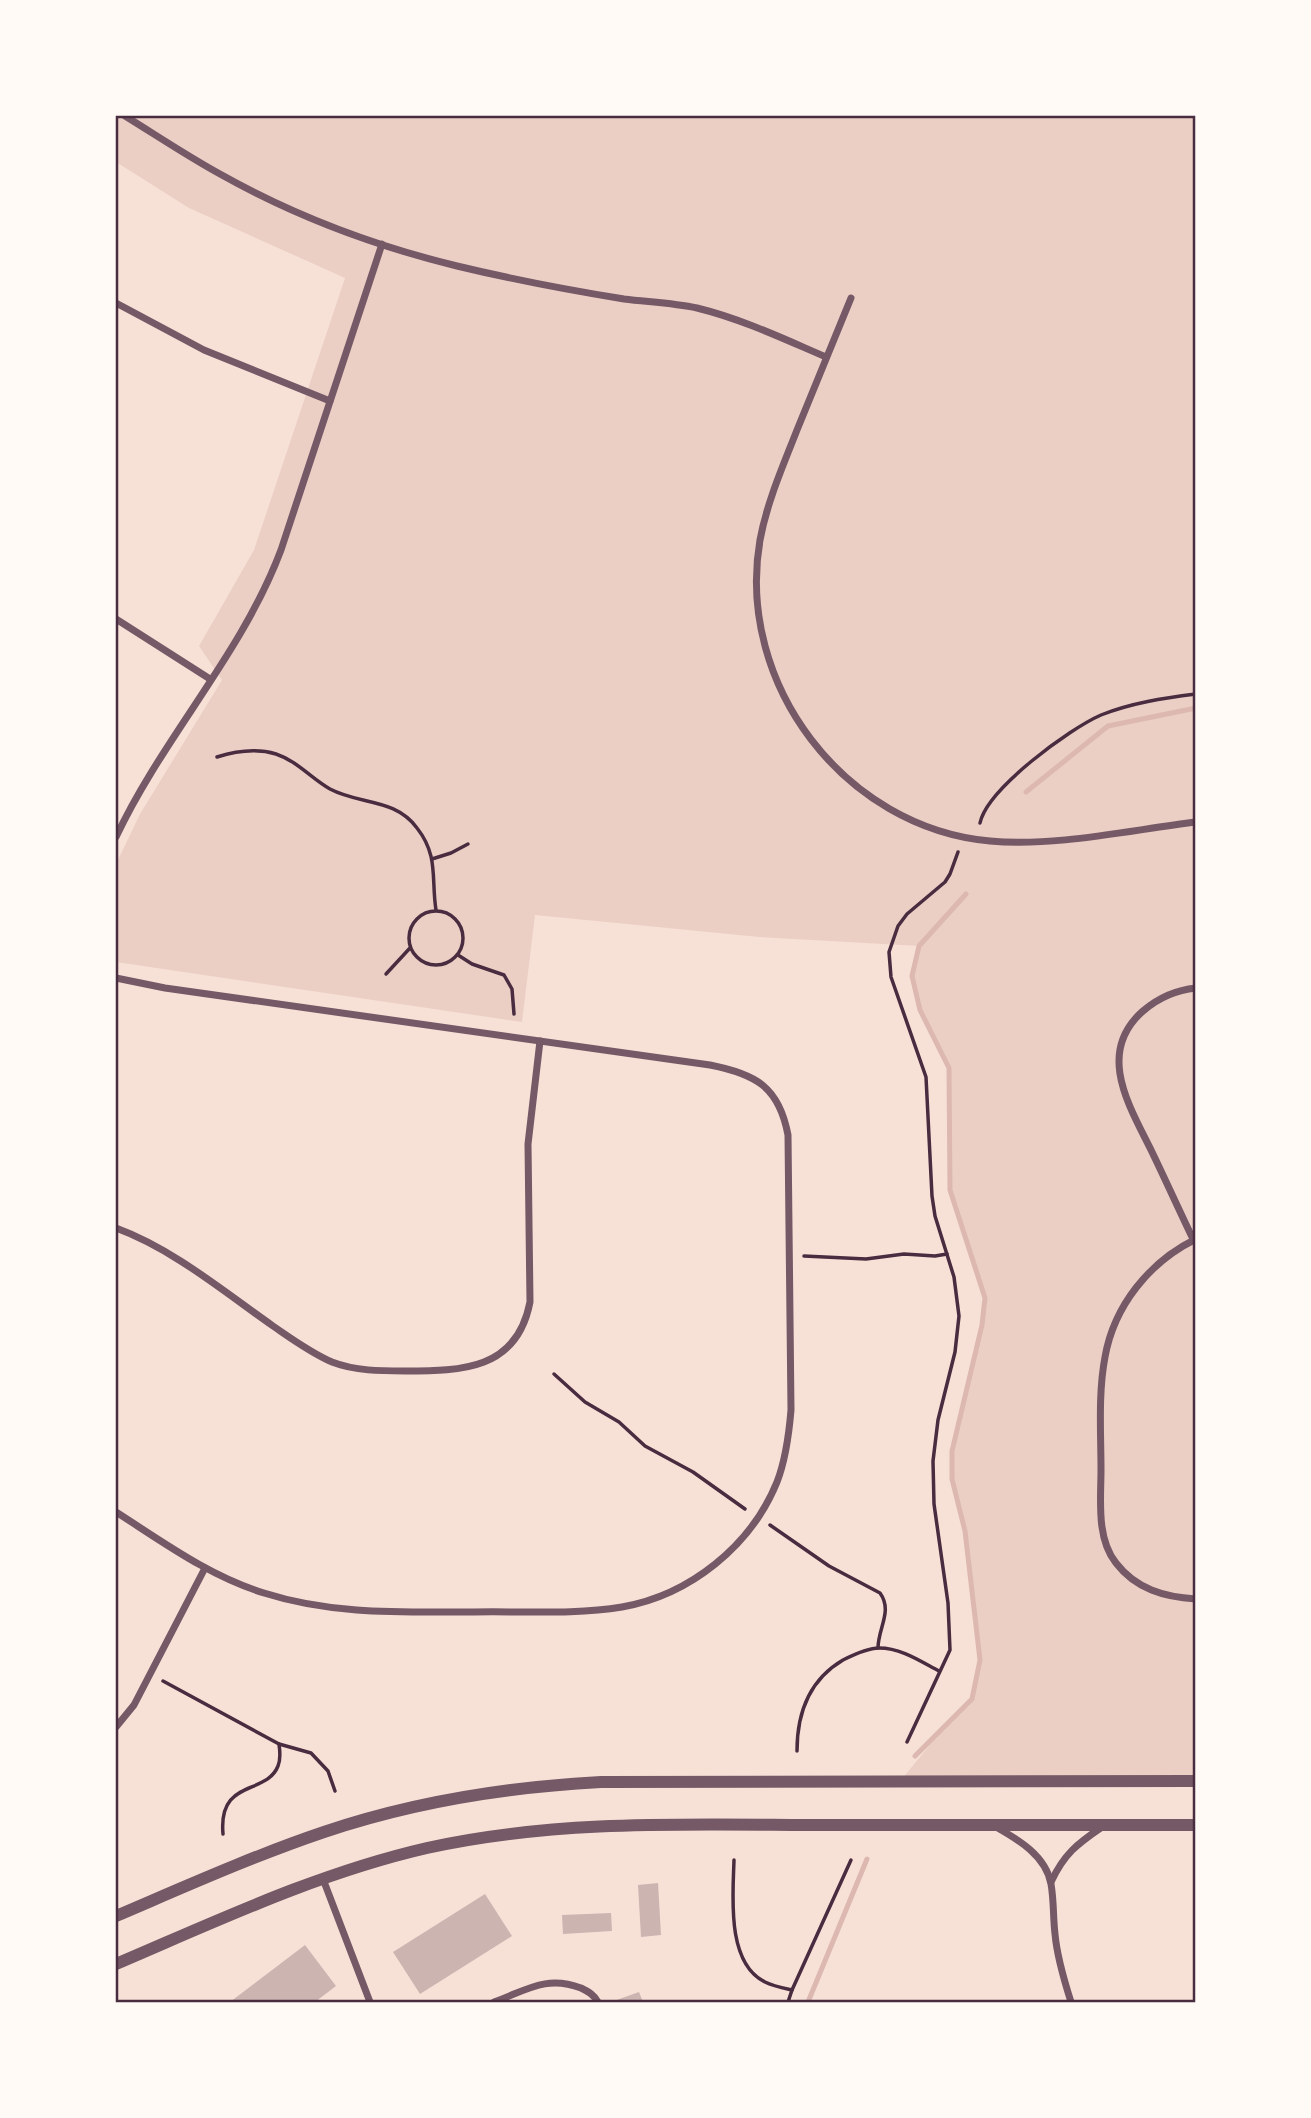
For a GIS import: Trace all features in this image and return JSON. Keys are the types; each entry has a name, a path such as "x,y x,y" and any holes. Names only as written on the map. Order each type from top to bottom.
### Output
{"street":[{"path":"125,116 193,159 254,191 316,220 382,244 436,261 492,274 602,295 695,308 744,322 827,357"},
{"path":"116,837 141,789 255,609 273,571 382,244"},
{"path":"851,298 771,495 757,562 758,608 766,655 782,694 806,734 840,773 880,803 922,824 969,838 1038,841 1195,822"},
{"path":"116,303 193,345 330,401"},
{"path":"116,620 211,679"},
{"path":"116,978 179,990 717,1066 741,1073 767,1088 786,1123 789,1148 789,1428 783,1463 768,1501 739,1542 716,1563 682,1586 645,1602 605,1609 378,1613 330,1609 262,1593 205,1568 116,1511"},
{"path":"1195,988 1167,995 1149,1006 1132,1021 1122,1037 1119,1055 1124,1092 1194,1239 1168,1256 1145,1276 1127,1299 1114,1326 1105,1357 1102,1383 1100,1513 1104,1538 1114,1561 1130,1578 1150,1591 1195,1600"},
{"path":"116,1228 149,1242 306,1348 334,1363 382,1371 452,1371 477,1366 499,1353 518,1336 528,1314 528,1144 540,1041"},
{"path":"116,1727 134,1705 205,1568"},
{"path":"116,1916 265,1854 346,1825 443,1801 528,1788 615,1782 1195,1781"},
{"path":"116,1964 322,1878 438,1846 497,1835 568,1827 664,1824 1195,1825"},
{"path":"991,1824 1030,1849 1042,1863 1051,1882 1057,1947 1071,2003"},
{"path":"1051,1882 1061,1862 1073,1847 1104,1825"},
{"path":"322,1878 370,2003"},
{"path":"494,2003 549,1981 565,1982 587,1991 598,2003"}],"path":[{"path":"980,823 982,812 992,798 1047,748 1101,716 1162,698 1195,694"},
{"path":"217,757 247,751 275,754 300,766 331,789 395,808 415,825 423,836 432,859 436,910"},
{"path":"432,859 452,853 468,844"},
{"path":"907,1742 950,1650 948,1603 934,1504 933,1461 938,1420 955,1352 959,1316 954,1277 935,1216 930,1186 926,1077 891,977 889,952 891,939 898,926 907,914 945,883 958,852"},
{"path":"436,910 458,922 464,938 458,955 444,964 435,965 417,959 410,948 409,933 412,924 426,912 436,910"},
{"path":"386,974 410,948"},
{"path":"458,955 472,964 505,975 512,989 514,1014"},
{"path":"804,1256 866,1259 904,1254 947,1254"},
{"path":"554,1374 584,1402 619,1422 645,1446 693,1472 745,1508"},
{"path":"770,1525 829,1566 880,1593 886,1611 879,1633 878,1648"},
{"path":"797,1751 797,1728 809,1691 828,1670 855,1654 878,1648 908,1654 939,1671"},
{"path":"163,1681 279,1744 304,1749 318,1758 328,1771 335,1791"},
{"path":"223,1834 222,1819 226,1807 236,1796 268,1778 277,1769 280,1758 279,1744"},
{"path":"734,1860 734,1935 748,1967 764,1982 792,1990"},
{"path":"788,2003 851,1860"}],"shaded area":[{"path":"116,116 1195,116 1195,1780 902,1779 954,1715 972,1699 980,1660 965,1531 952,1479 952,1451 982,1325 985,1298 950,1190 949,1068 920,1010 912,976 919,946 759,937 535,915 522,1022 116,962 116,864 140,814 222,680 199,646 254,550 345,278 189,208 116,162"}],"building":[{"path":"658,1883 661,1935 641,1937 638,1885"},
{"path":"485,1894 512,1936 420,1994 393,1952"},
{"path":"611,1913 612,1931 563,1934 562,1915"},
{"path":"305,1945 336,1986 315,2002 230,2002"},
{"path":"639,1992 643,2002 611,2002"}],"waterway":[{"path":"1026,792 1108,726 1196,708"},
{"path":"915,1756 972,1699 980,1660 965,1531 952,1479 952,1451 982,1325 985,1298 950,1190 949,1068 920,1010 912,976 919,946 966,894"},
{"path":"808,2002 867,1859"}]}
